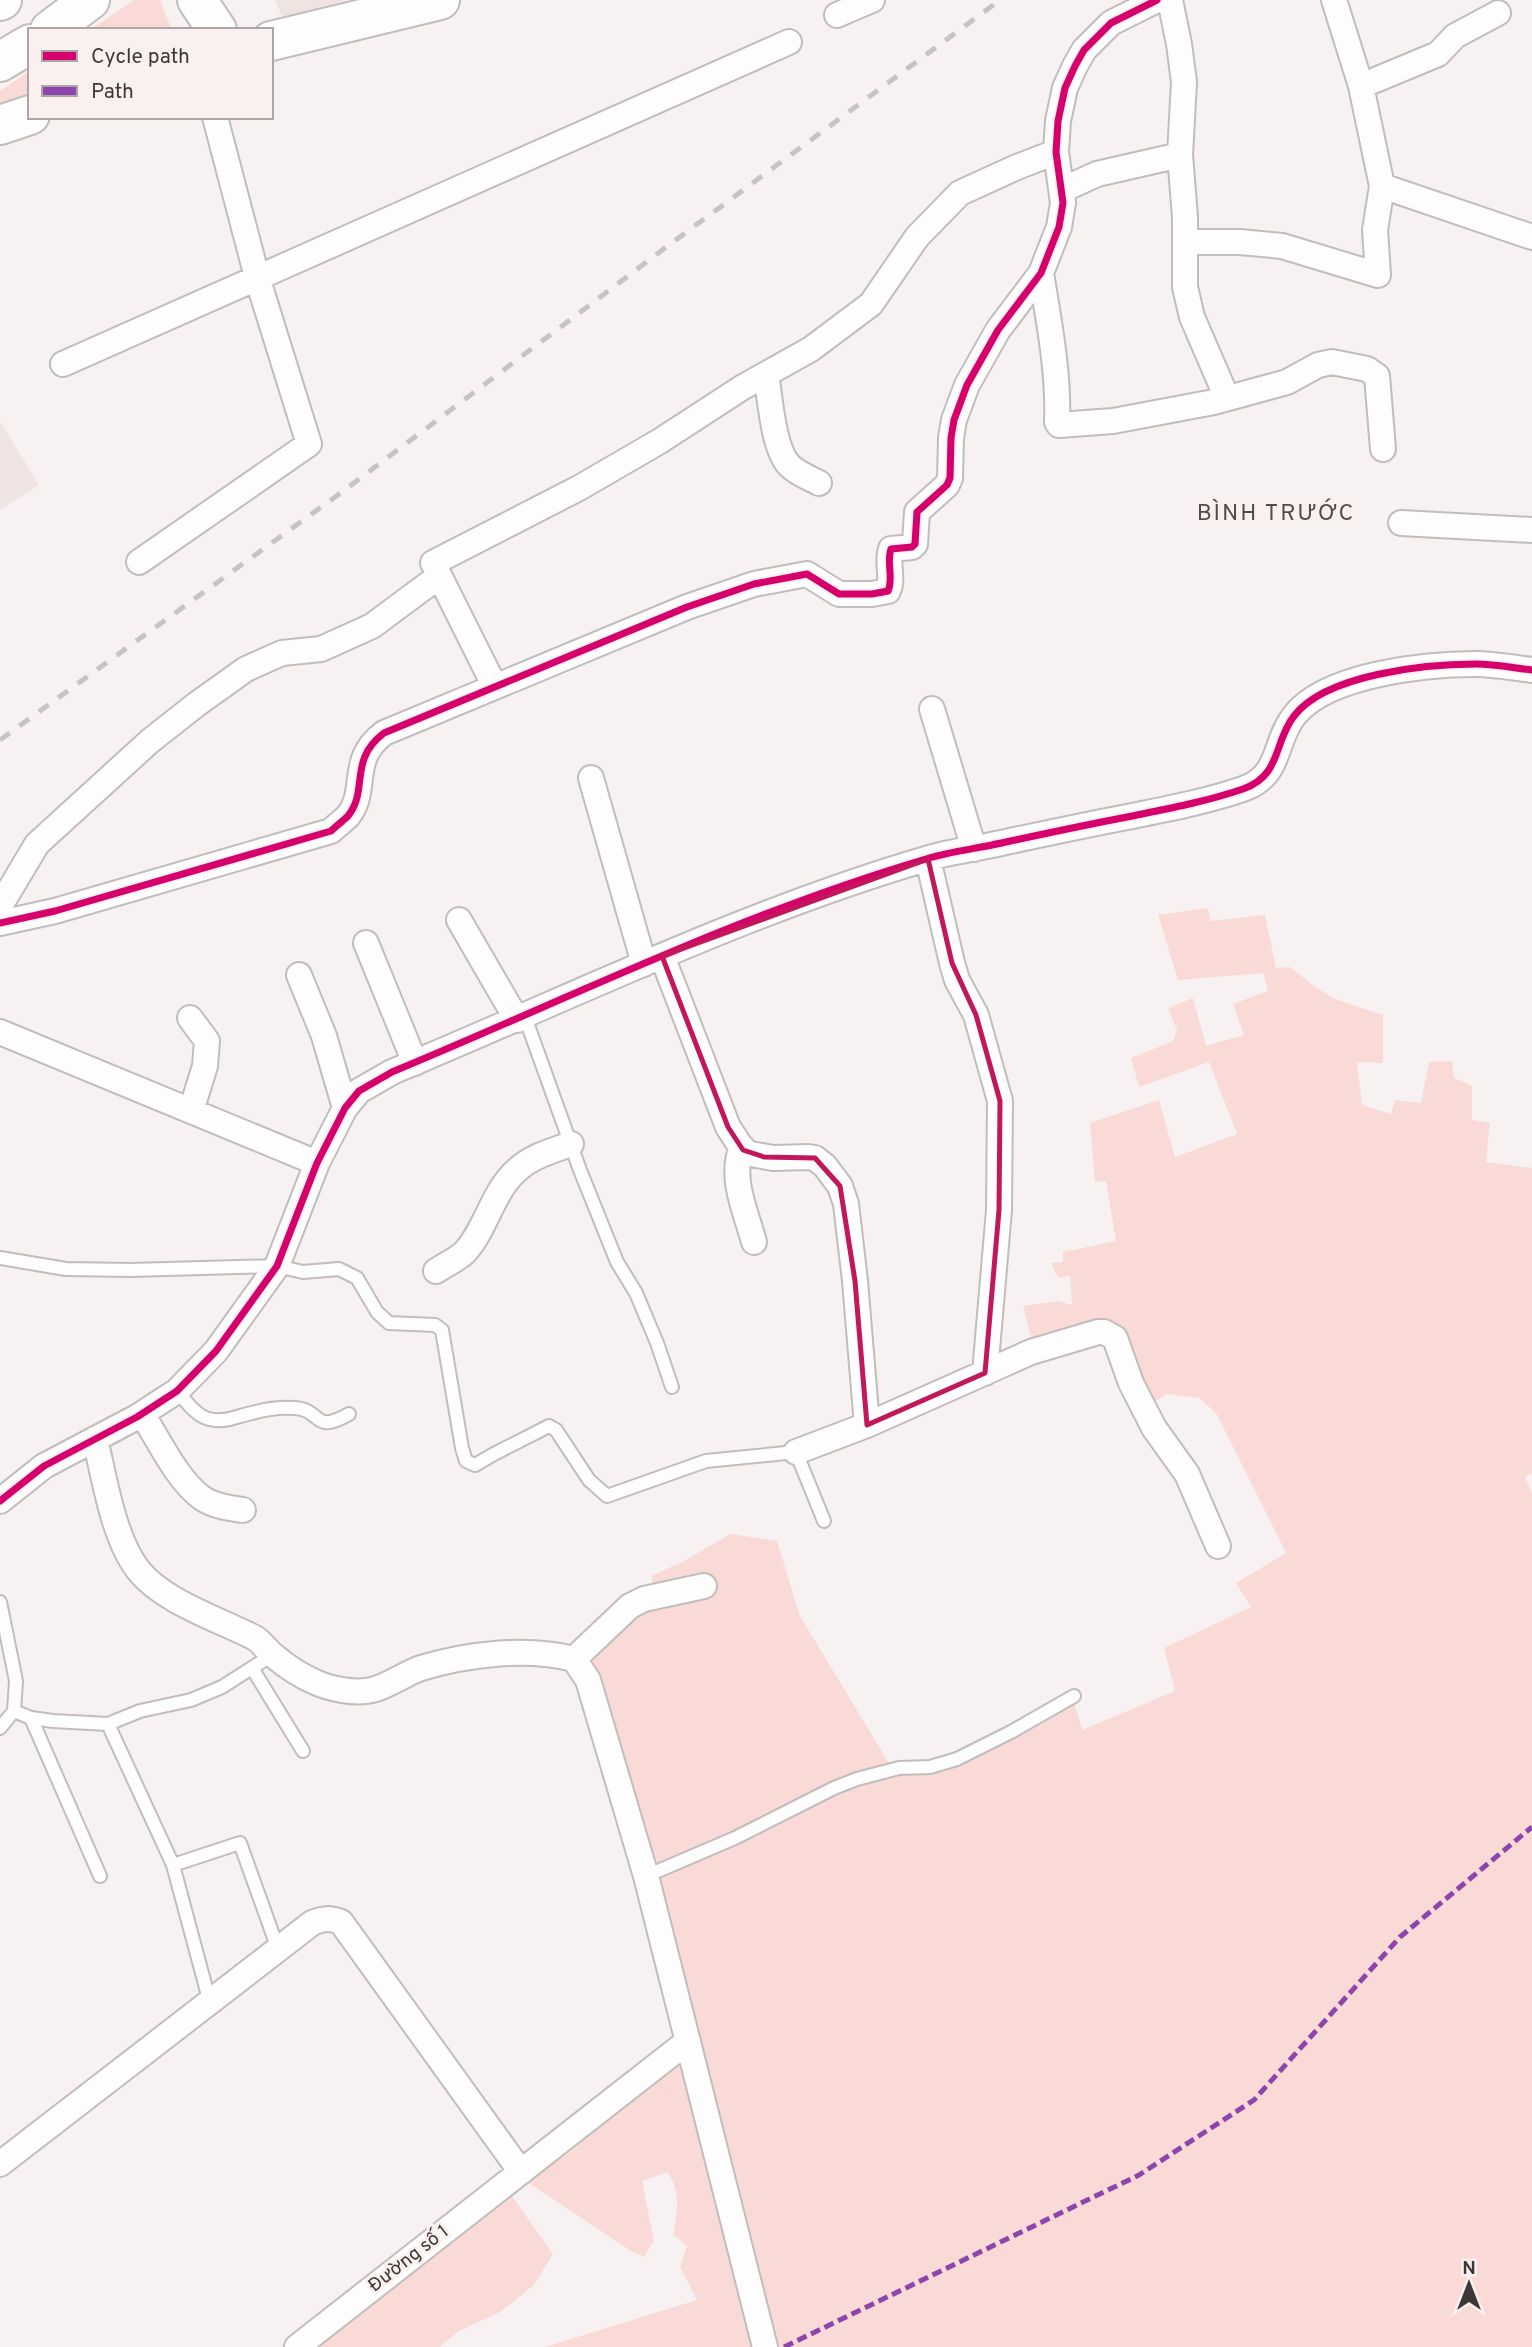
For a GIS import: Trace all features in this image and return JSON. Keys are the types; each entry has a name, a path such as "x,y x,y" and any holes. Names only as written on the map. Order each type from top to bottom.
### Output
{"main road":[{"path":"53,28 90,0"},
{"path":"197,0 216,28"},
{"path":"273,41 440,0"},
{"path":"0,62 28,45"},
{"path":"0,125 28,116"}],"street":[{"path":"837,15 872,0"},
{"path":"0,923 55,911 331,831 349,815 363,757 374,741 396,726 687,607 754,584 807,574 839,594 888,591 891,583 888,559 891,550 912,547 916,541 917,512 940,493 950,478 954,420 967,385 998,330 1041,274 1059,227 1063,203 1056,152 1058,121 1065,88 1084,50 1111,23 1157,0"},
{"path":"1170,0 1180,44 1184,82 1180,155 1185,217 1185,287 1188,304 1227,398"},
{"path":"1185,243 1282,246 1378,275 1375,230 1382,186 1361,86 1334,0"},
{"path":"1361,86 1438,54 1455,36 1498,13"},
{"path":"63,364 789,42"},
{"path":"139,562 309,444 257,277 216,119"},
{"path":"494,685 433,563 591,482 811,349 871,304 917,237 960,193 1056,152"},
{"path":"1062,190 1097,174 1180,155"},
{"path":"1382,186 1532,236"},
{"path":"1041,274 1049,319 1059,425 1113,421 1227,398 1287,382 1318,365 1332,362 1367,369 1377,376 1383,449"},
{"path":"766,374 778,443 783,456 792,469 820,483"},
{"path":"1401,523 1532,530"},
{"path":"0,906 37,844 150,741 197,704 246,669 282,653 321,649 372,626 438,577"},
{"path":"0,1501 44,1466 142,1414 177,1391 216,1351 277,1266 317,1163 345,1108 352,1098 368,1085 653,960 821,895 928,859 1191,803 1247,788 1267,775 1274,764 1287,727 1296,713 1335,688 1385,672 1431,666 1480,664 1532,670"},
{"path":"932,709 974,849"},
{"path":"591,778 653,960 728,1127 743,1150 764,1157 815,1158 825,1166 840,1186 846,1204 854,1268 867,1425"},
{"path":"928,859 957,980 976,1015 1000,1101 999,1210 985,1373"},
{"path":"459,920 521,1018"},
{"path":"366,943 415,1063"},
{"path":"299,975 324,1036 345,1108"},
{"path":"190,1018 207,1041 205,1066 191,1111"},
{"path":"2,1040 191,1111 317,1163"},
{"path":"436,1271 463,1254 515,1171 531,1159 571,1144"},
{"path":"742,1147 737,1158 737,1178 754,1242"},
{"path":"796,1452 867,1425 1031,1352 1087,1334 1104,1332 1115,1338 1131,1383 1154,1428 1187,1474 1218,1546"},
{"path":"142,1414 185,1482 202,1498 214,1504 243,1510"},
{"path":"95,1439 119,1531 141,1572 159,1588 191,1609 264,1644 262,1661 331,1688 356,1691 371,1690 420,1669 471,1658 532,1653 574,1659 589,1680 646,1876 765,2347"},
{"path":"574,1659 630,1606 656,1596 704,1586"},
{"path":"0,2164 278,1949 320,1919 330,1918 341,1922 521,2172"},
{"name":"Đường số 1","path":"297,2347 688,2041"}],"lane":[{"path":"521,1018 617,1262 636,1293 672,1387"},
{"path":"0,1258 66,1269 277,1266 303,1272 329,1268 350,1273 362,1283 377,1311 388,1323 438,1327 444,1339 462,1448 466,1461 471,1464 478,1464 549,1426 556,1430 589,1480 607,1496 706,1461 796,1452 824,1521"},
{"path":"177,1391 203,1418 218,1421 284,1408 304,1410 316,1419 333,1423 349,1414"},
{"path":"0,1601 16,1681 14,1711 0,1728"},
{"path":"14,1711 31,1718 108,1724 141,1711 191,1700 222,1687 262,1661 303,1751"},
{"path":"646,1876 735,1838 857,1779 899,1768 930,1767 957,1759 1074,1696"},
{"path":"31,1718 100,1876"},
{"path":"108,1724 173,1865 210,2003"},
{"path":"173,1865 240,1843 278,1949"}],"highlighted area":[{"path":"928,859 952,963 976,1015 1000,1101 999,1210 985,1373 867,1425 855,1281 840,1186 815,1158 764,1157 743,1150 728,1127 662,956"}],"shaded area":[{"path":"134,0 160,0 171,28 93,28"},
{"path":"275,0 346,0 283,19"},
{"path":"28,72 28,94 0,103 0,91"},
{"path":"0,421 39,485 0,510"},
{"path":"1208,908 1210,921 1265,915 1276,968 1290,967 1335,999 1383,1015 1383,1063 1357,1062 1362,1105 1391,1114 1395,1100 1421,1103 1429,1062 1452,1061 1454,1078 1472,1086 1472,1120 1490,1123 1486,1162 1532,1168 1532,1473 1525,1477 1532,1493 1532,2347 545,2347 697,2300 680,2267 687,2246 673,2235 677,2194 667,2172 642,2181 654,2241 644,2257 526,2181 568,2154 698,2044 587,1659 654,1588 651,1576 731,1534 777,1541 800,1616 896,1775 920,1775 962,1765 1011,1740 1074,1702 1082,1730 1175,1691 1164,1648 1251,1607 1236,1583 1286,1553 1216,1413 1199,1398 1167,1394 1153,1403 1122,1331 1032,1341 1023,1306 1059,1301 1072,1305 1070,1276 1058,1278 1051,1263 1063,1262 1063,1252 1116,1241 1106,1181 1095,1182 1090,1123 1159,1100 1175,1157 1237,1134 1209,1062 1139,1087 1131,1058 1173,1041 1177,1030 1168,1008 1193,998 1206,1046 1244,1035 1233,1004 1268,991 1263,973 1178,980 1158,915"},
{"path":"509,2192 553,2254 534,2285 500,2312 459,2331 439,2347 313,2347"}],"railway":[{"path":"0,740 346,489 1000,0"}],"marked path":[{"path":"784,2347 1139,2175 1254,2100 1400,1937 1532,1827"}],"cycle path":[{"path":"0,923 55,911 331,831 348,816 354,806 366,754 384,733 687,607 754,584 807,574 839,594 888,591 891,549 912,547 915,544 917,512 947,485 950,478 954,420 967,385 998,330 1041,273 1059,227 1063,203 1056,152 1058,121 1065,88 1075,66 1084,50 1111,23 1157,0"},
{"path":"0,1501 44,1466 137,1417 177,1391 216,1351 277,1266 317,1163 345,1108 359,1091 392,1072 656,958 857,881 941,855 1171,808 1243,789 1256,783 1271,767 1287,726 1294,716 1309,702 1329,690 1353,681 1431,666 1476,664 1532,670"}],"district":[{"name":"BÌNH TRƯỚC","path":"1276,514"}]}
